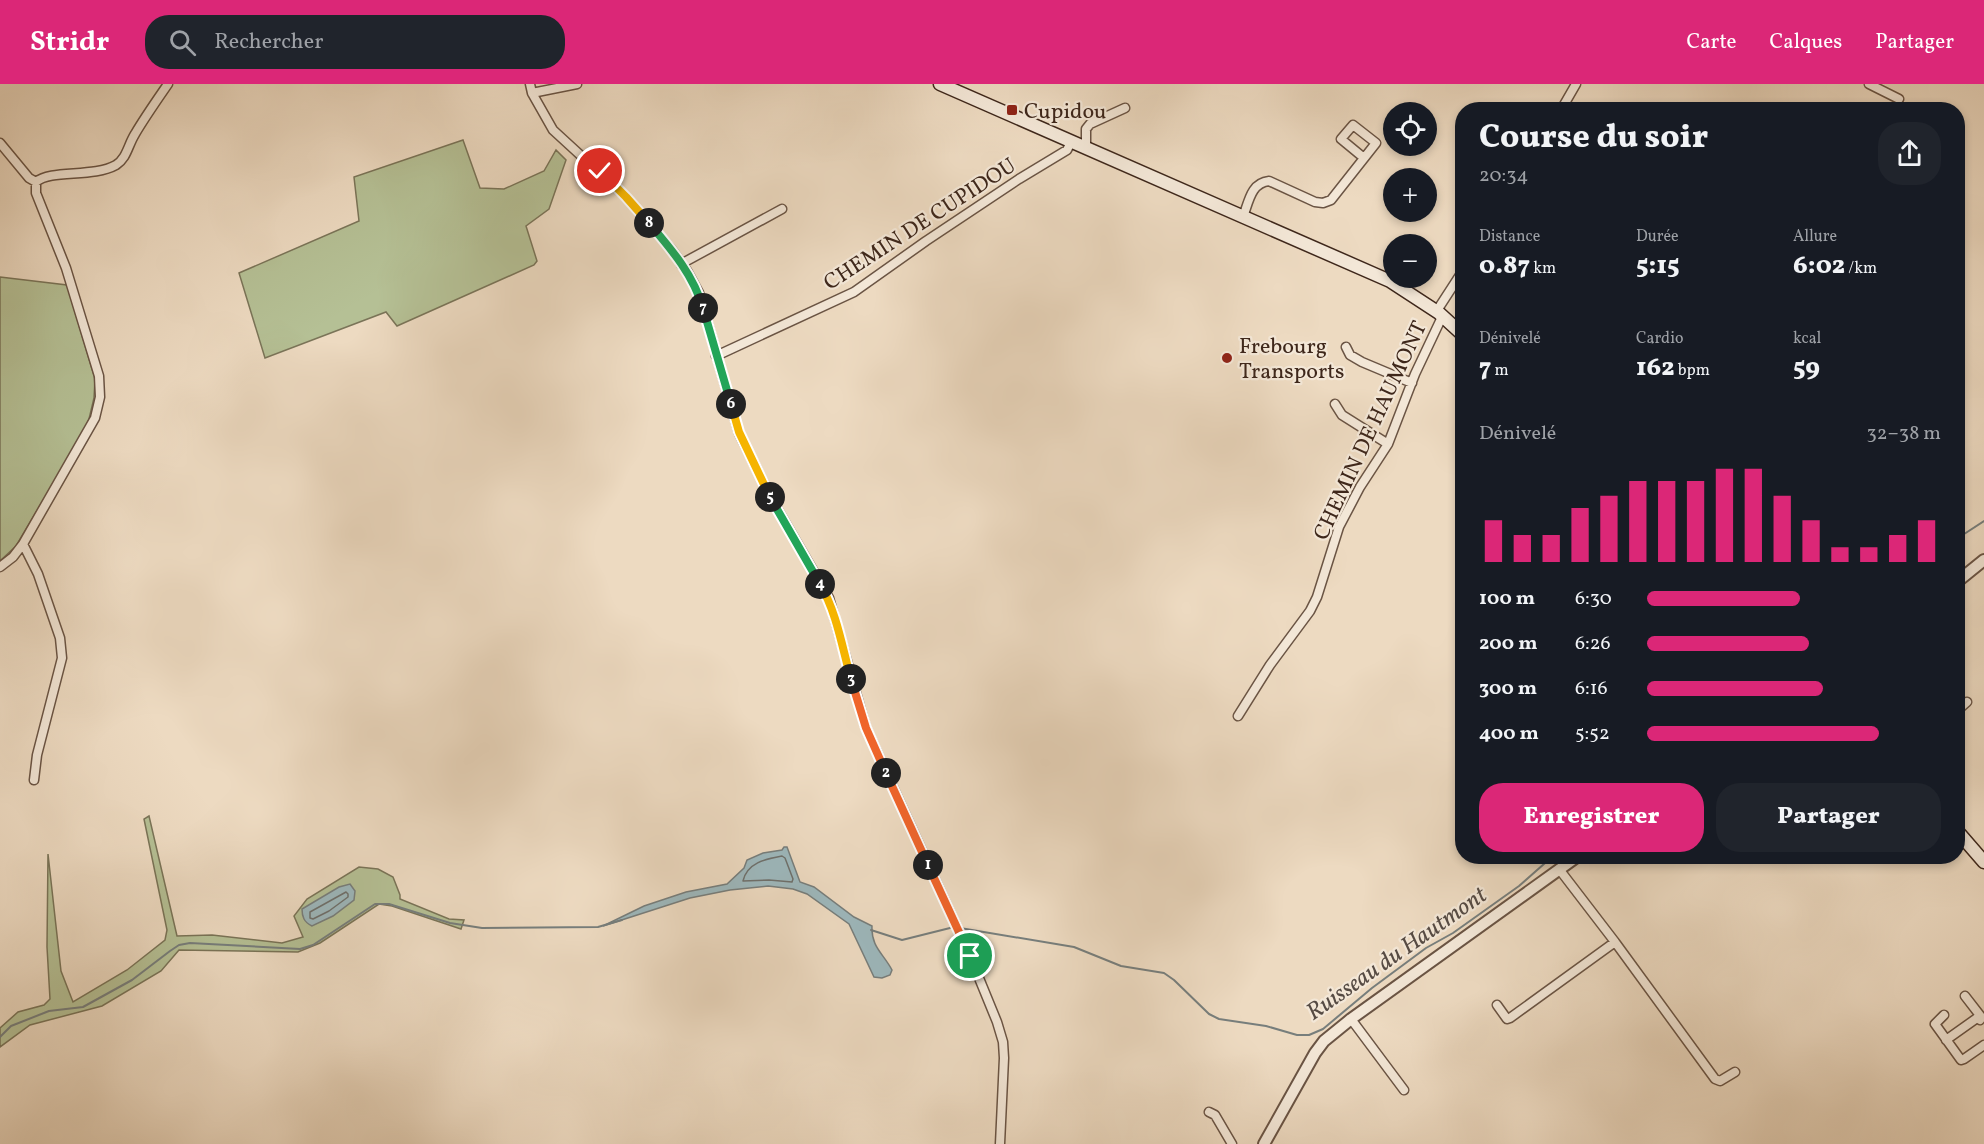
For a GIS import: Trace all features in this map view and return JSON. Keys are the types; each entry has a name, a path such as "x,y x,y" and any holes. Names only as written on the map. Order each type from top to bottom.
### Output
{"main road":[{"path":"940,84 1390,281 1439,313 1455,328"},
{"path":"1965,840 1984,862"}],"street":[{"path":"36,182 42,177 79,175 108,169 119,163 125,156 134,135 168,84"},
{"path":"577,84 531,88 553,130 626,197 681,264 699,293 739,432 771,498 829,598 866,728 970,956 997,1022 1004,1058 1000,1144"},
{"path":"1566,102 1576,84"},
{"path":"1869,84 1899,99"},
{"path":"1086,148 1086,129 1090,124 1125,108"},
{"path":"0,142 29,178 36,182"},
{"name":"CHEMIN DE CUPIDOU","path":"716,356 854,292 935,234 1066,150 1071,142"},
{"path":"1243,216 1255,186 1261,182 1269,181 1315,202 1323,203 1331,200 1364,158"},
{"path":"0,567 13,557 23,544 95,418 100,397 99,376 94,356 66,268 36,193 36,182"},
{"path":"681,264 782,209"},
{"name":"CHEMIN DE HAUMONT","path":"1238,716 1270,665 1310,611 1317,597 1339,527 1360,487 1388,444 1440,319 1438,309 1455,283"},
{"path":"1346,347 1350,355 1362,362 1412,384"},
{"path":"1335,404 1342,415 1388,444"},
{"path":"23,544 38,574 60,638 62,658 37,755 34,780"},
{"path":"1965,575 1984,560"},
{"path":"1264,1144 1324,1041 1351,1019 1566,864"},
{"path":"1559,869 1714,1079 1720,1081 1735,1072"},
{"path":"1497,1005 1507,1018 1510,1018 1615,942"},
{"path":"1965,996 1982,1020"},
{"path":"1944,1015 1935,1023 1958,1057 1963,1060 1984,1045"},
{"path":"1946,1040 1977,1018 1982,1020"},
{"path":"1351,1019 1404,1090"},
{"path":"1209,1112 1215,1115 1232,1144"}],"green space":[{"path":"463,140 480,188 504,189 544,171 556,150 566,160 549,209 526,226 537,261 534,265 397,326 386,312 265,358 239,273 359,221 354,177"},
{"path":"0,277 67,285 95,379 94,398 83,433 16,546 0,561"},
{"path":"149,816 177,936 212,935 282,943 303,937 294,916 307,899 359,867 378,869 393,877 400,899 449,919 464,920 461,929 392,906 379,904 320,943 298,952 179,950 161,971 102,1006 30,1025 0,1047 0,1028 18,1012 44,1005 50,999 47,947 48,854 61,971 73,1002 127,970 165,940 167,930 144,819"}],"water":[{"path":"787,847 800,882 814,887 854,917 872,926 873,939 892,970 890,975 882,978 874,977 849,924 807,894 793,889 768,886 730,890 690,898 603,926 644,906 686,892 727,884 744,868 747,860 763,853 782,850"},
{"path":"350,884 355,891 354,900 333,916 312,926 305,921 302,909 339,887"}],"waterway":[{"name":"Ruisseau du Hautmont","path":"1965,533 1984,521"},
{"name":"Ruisseau du Hautmont","path":"960,928 1074,947 1121,966 1164,973 1209,1014 1219,1019 1266,1026 1297,1035 1309,1035 1323,1029 1372,988 1426,948 1453,933 1519,886 1544,864"},
{"name":"Ruisseau du Hautmont","path":"0,1037 11,1026 49,1011 83,1007 132,980 179,945 190,943 300,949 313,945 375,904 389,904 450,923 482,928 598,927 622,920"},
{"name":"Ruisseau du Hautmont","path":"871,930 902,940 954,927"}],"place":[{"name":"Cupidou","path":"1012,110"},
{"name":"Frebourg Transports","path":"1227,358"}],"route":[{"path":"600,171 672,250 699,293 739,432 771,498 829,598 866,728 970,956"}]}
